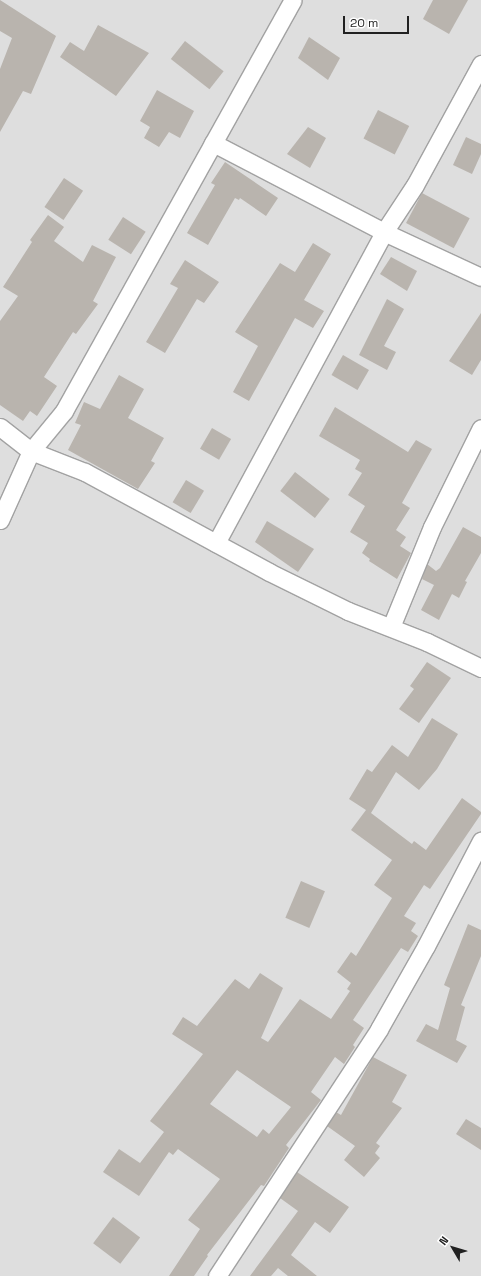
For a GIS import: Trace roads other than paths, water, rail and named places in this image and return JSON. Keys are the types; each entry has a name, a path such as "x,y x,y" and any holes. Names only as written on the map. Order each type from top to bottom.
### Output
{"street":[{"path":"0,520 31,451 64,411 293,0"},
{"path":"216,543 384,232 415,185 481,64"},
{"path":"213,143 384,232 481,277"},
{"path":"0,427 31,451 85,472 216,543 348,611 427,642 481,668"},
{"path":"391,628 432,527 481,428"},
{"path":"217,1276 379,1029 426,946 481,841"}]}
